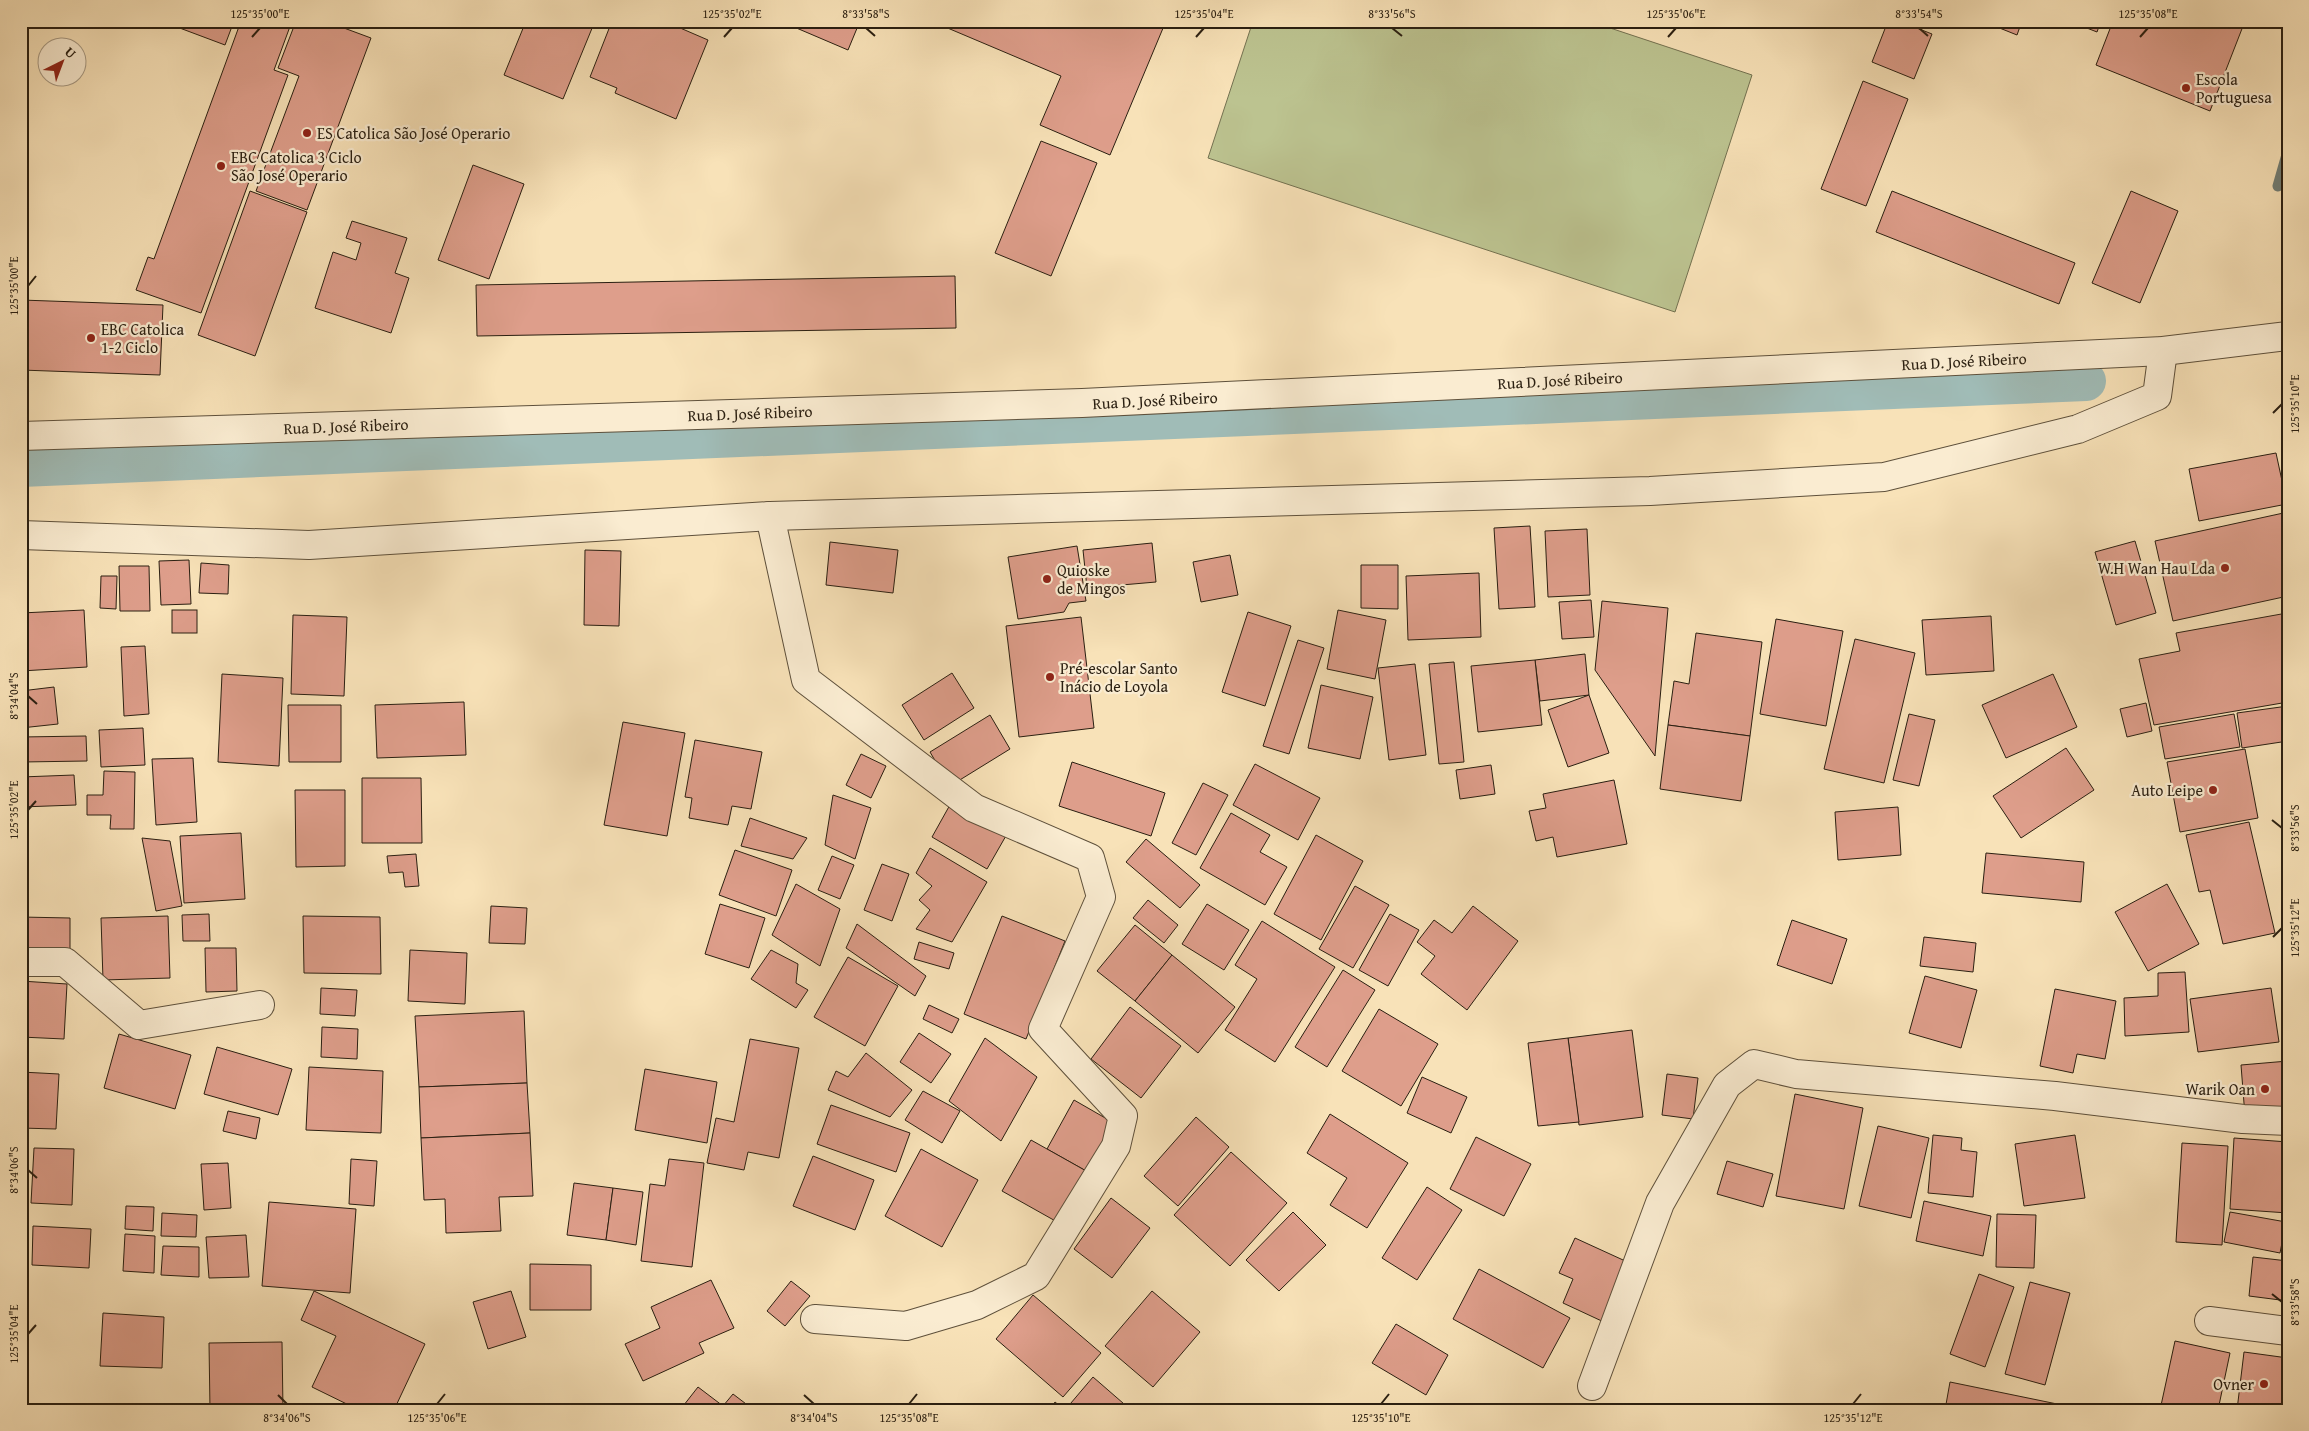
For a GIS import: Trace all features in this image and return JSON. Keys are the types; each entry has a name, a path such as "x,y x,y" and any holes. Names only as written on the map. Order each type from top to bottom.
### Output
{"street":[{"name":"Rua D. José Ribeiro","path":"21,436 1082,403 2163,351 2288,336"},
{"path":"21,535 309,544 770,516 1650,491 1884,477 2078,429 2157,396 2163,351"},
{"path":"770,516 806,680 974,808 1090,858 1101,897 1043,1029 1123,1116 1116,1146 1036,1276 978,1305 906,1326 815,1319"},
{"path":"21,962 65,962 139,1025 260,1005"},
{"path":"1592,1386 1660,1203 1727,1086 1754,1064 1796,1074 2055,1096 2243,1119 2288,1121"},
{"path":"2209,1321 2288,1331"}],"green space":[{"path":"1253,21 1589,21 1752,75 1675,312 1208,158"}],"building":[{"path":"161,21 234,21 225,45"},
{"name":"EBC Catolica 3 Ciclo São José Operario","path":"241,21 292,21 274,70 288,75 201,313 136,290 148,257 154,259"},
{"name":"ES Catolica São José Operario","path":"296,21 325,21 371,38 307,210 256,191 299,76 278,68"},
{"path":"526,21 595,21 563,99 504,75"},
{"path":"612,21 664,21 708,40 676,119 615,93 617,88 590,77"},
{"path":"780,21 860,21 848,50"},
{"path":"931,21 1166,21 1110,155 1040,125 1061,76"},
{"path":"1888,21 1899,21 1932,34 1914,79 1872,62"},
{"path":"1982,21 2022,21 2017,35"},
{"path":"2069,21 2101,21 2097,32"},
{"name":"Escola Portuguesa","path":"2113,21 2245,21 2210,111 2096,65"},
{"path":"1863,81 1908,99 1866,206 1821,189"},
{"path":"1041,141 1097,163 1051,276 995,253"},
{"path":"473,165 524,184 489,279 438,260"},
{"path":"250,191 307,212 255,356 198,335"},
{"path":"1892,191 2075,263 2059,304 1876,232"},
{"path":"2131,191 2178,211 2140,303 2092,283"},
{"path":"352,221 407,238 395,273 409,278 391,333 315,308 333,252 356,260 361,243 346,238"},
{"path":"955,276 956,328 477,336 476,285"},
{"name":"EBC Catolica 1-2 Ciclo","path":"21,300 163,305 160,375 21,370"},
{"path":"2276,453 2287,504 2199,521 2189,469"},
{"name":"W.H Wan Hau Lda","path":"2288,512 2288,596 2173,621 2155,541"},
{"path":"1530,526 1535,607 1499,609 1494,528"},
{"path":"1587,529 1590,595 1548,597 1545,531"},
{"path":"2135,541 2156,613 2116,625 2095,552"},
{"path":"830,542 898,550 893,593 826,585"},
{"path":"1152,543 1156,582 1087,588 1083,550"},
{"name":"Quioske de Mingos","path":"1077,546 1086,601 1069,603 1064,612 1018,619 1008,557"},
{"path":"585,550 621,551 619,626 584,625"},
{"path":"1230,555 1238,595 1201,602 1193,562"},
{"path":"189,560 191,604 161,605 159,561"},
{"path":"201,563 229,565 228,594 199,593"},
{"path":"1361,565 1398,565 1398,609 1361,608"},
{"path":"119,566 149,566 150,611 120,611"},
{"path":"1479,573 1481,637 1408,640 1406,576"},
{"path":"101,576 117,576 116,609 100,608"},
{"path":"1591,600 1594,637 1562,639 1559,602"},
{"path":"1602,601 1668,608 1655,756 1595,670"},
{"path":"84,610 87,667 21,671 21,613"},
{"path":"172,610 197,610 197,633 172,633"},
{"path":"1338,610 1386,620 1375,679 1327,669"},
{"path":"1248,612 1291,626 1265,706 1222,692"},
{"path":"2287,613 2288,702 2154,725 2139,659 2180,651 2176,633"},
{"path":"293,615 347,617 344,696 291,694"},
{"path":"1991,616 1994,671 1926,675 1922,620"},
{"name":"Pré-escolar Santo Inácio de Loyola","path":"1081,617 1094,728 1019,737 1006,626"},
{"path":"1776,619 1843,631 1826,726 1760,714"},
{"path":"1696,633 1762,642 1750,736 1668,725 1674,681 1689,684"},
{"path":"1855,639 1915,653 1884,783 1824,769"},
{"path":"1298,640 1324,648 1289,754 1263,746"},
{"path":"145,646 149,714 124,716 121,647"},
{"path":"1585,654 1589,695 1540,701 1535,660"},
{"path":"1535,660 1542,725 1478,732 1471,666"},
{"path":"1454,662 1464,762 1439,764 1429,664"},
{"path":"1415,664 1426,755 1389,760 1378,668"},
{"path":"952,673 974,708 924,740 902,705"},
{"path":"222,674 283,678 279,766 218,762"},
{"path":"2053,674 2077,727 2006,758 1982,705"},
{"path":"1321,685 1373,697 1360,759 1308,748"},
{"path":"54,687 58,724 21,728 21,691"},
{"path":"1589,695 1609,753 1568,767 1548,710"},
{"path":"464,702 466,755 377,758 375,705"},
{"path":"2146,703 2152,731 2127,737 2120,709"},
{"path":"288,705 341,705 341,762 289,762"},
{"path":"2288,706 2288,741 2242,748 2237,713"},
{"path":"1909,714 1935,720 1919,786 1893,780"},
{"path":"2234,714 2240,747 2165,759 2159,727"},
{"path":"990,715 1010,749 950,786 930,752"},
{"path":"623,722 685,733 667,836 604,825"},
{"path":"1668,725 1750,736 1741,801 1660,789"},
{"path":"143,728 145,765 101,767 99,730"},
{"path":"86,736 87,761 22,762 21,737"},
{"path":"695,740 762,752 751,809 732,806 728,825 689,818 692,798 685,797"},
{"path":"2066,748 2094,790 2021,838 1993,796"},
{"name":"Auto Leipe","path":"2245,749 2258,818 2180,832 2167,762"},
{"path":"861,754 886,766 871,798 846,785"},
{"path":"193,758 197,822 156,825 152,759"},
{"path":"1072,762 1165,793 1151,836 1059,806"},
{"path":"1255,764 1320,798 1298,840 1233,805"},
{"path":"1491,765 1495,794 1460,799 1456,770"},
{"path":"104,771 135,772 134,829 110,829 111,815 87,815 87,795 103,795"},
{"path":"74,775 76,805 21,807 21,777"},
{"path":"362,778 421,778 422,843 362,843"},
{"path":"1614,780 1627,844 1557,857 1553,837 1536,841 1529,811 1546,808 1543,794"},
{"path":"1203,783 1228,795 1196,855 1172,843"},
{"path":"295,790 345,790 345,866 296,867"},
{"path":"833,795 871,808 855,859 825,845"},
{"path":"951,803 1007,834 987,869 932,837"},
{"path":"1898,807 1901,855 1838,860 1835,812"},
{"path":"1231,813 1270,835 1260,852 1287,867 1265,905 1200,868"},
{"path":"750,818 807,838 793,859 741,846"},
{"path":"2249,822 2275,933 2223,944 2210,890 2199,892 2186,835"},
{"path":"241,833 245,899 184,903 180,836"},
{"path":"1316,835 1363,861 1321,940 1274,914"},
{"path":"142,838 170,841 182,906 156,911"},
{"path":"1146,839 1200,885 1180,908 1126,862"},
{"path":"930,848 987,882 952,942 916,929 930,910 919,900 932,886 916,873"},
{"path":"735,850 792,870 776,916 719,895"},
{"path":"1986,853 2084,862 2081,902 1982,893"},
{"path":"416,854 419,886 405,887 403,872 389,873 387,856"},
{"path":"832,856 854,865 840,899 818,890"},
{"path":"882,864 909,874 892,921 864,910"},
{"path":"796,884 840,909 820,966 772,935"},
{"path":"2167,884 2199,944 2148,971 2115,912"},
{"path":"1355,886 1389,905 1353,968 1319,949"},
{"path":"1148,900 1178,925 1164,943 1133,918"},
{"path":"720,904 765,918 749,968 705,954"},
{"path":"1207,904 1249,930 1224,970 1182,944"},
{"path":"491,906 527,908 525,944 489,943"},
{"path":"1473,906 1518,941 1467,1010 1421,974 1435,956 1417,942 1434,920 1452,933"},
{"path":"209,914 210,941 183,941 182,915"},
{"path":"1390,914 1419,930 1388,986 1359,970"},
{"path":"168,916 170,978 103,980 101,918"},
{"path":"303,916 380,917 381,974 304,973"},
{"path":"1002,916 1065,941 1026,1039 964,1014"},
{"path":"21,917 70,918 70,951 21,949"},
{"path":"1792,920 1847,939 1832,984 1777,965"},
{"path":"1262,921 1335,967 1275,1062 1225,1030 1257,979 1235,965"},
{"path":"857,924 926,976 915,996 846,948"},
{"path":"1135,925 1172,955 1135,1001 1097,971"},
{"path":"1924,937 1976,943 1973,972 1920,966"},
{"path":"919,942 954,953 949,969 914,959"},
{"path":"205,948 236,948 237,991 206,992"},
{"path":"410,950 467,953 465,1004 408,1001"},
{"path":"771,950 798,964 796,983 808,990 796,1008 751,979"},
{"path":"1172,955 1235,1007 1198,1053 1135,1001"},
{"path":"848,957 898,986 865,1046 814,1017"},
{"path":"1343,970 1375,990 1327,1067 1295,1047"},
{"path":"2185,972 2189,1032 2125,1036 2124,998 2158,996 2158,973"},
{"path":"1925,976 1977,990 1961,1048 1909,1033"},
{"path":"21,981 67,984 64,1039 21,1037"},
{"path":"321,988 357,990 355,1016 320,1014"},
{"path":"2271,988 2279,1042 2198,1052 2190,999"},
{"path":"2055,989 2116,1001 2105,1059 2077,1054 2073,1073 2040,1066"},
{"path":"929,1005 959,1019 952,1033 923,1019"},
{"path":"1130,1007 1181,1046 1141,1098 1091,1059"},
{"path":"1379,1009 1438,1044 1401,1106 1342,1071"},
{"path":"524,1011 527,1083 419,1087 415,1016"},
{"path":"322,1027 358,1029 357,1059 321,1057"},
{"path":"1632,1030 1643,1117 1579,1125 1568,1038"},
{"path":"919,1033 951,1054 931,1083 900,1062"},
{"path":"119,1034 191,1055 175,1109 104,1088"},
{"path":"985,1038 1037,1077 1001,1141 949,1101"},
{"path":"1568,1038 1579,1122 1538,1126 1528,1043"},
{"path":"750,1039 799,1048 779,1158 748,1152 744,1170 707,1163 716,1118 734,1122"},
{"path":"217,1047 292,1069 278,1115 204,1094"},
{"path":"866,1053 912,1090 890,1117 828,1090 836,1071 848,1077"},
{"name":"Warik Oan","path":"2288,1061 2288,1113 2245,1116 2241,1065"},
{"path":"309,1067 383,1071 381,1133 306,1130"},
{"path":"645,1069 717,1082 707,1143 635,1130"},
{"path":"21,1072 59,1074 56,1129 21,1128"},
{"path":"1667,1074 1698,1078 1693,1119 1662,1115"},
{"path":"1422,1077 1467,1097 1451,1133 1407,1113"},
{"path":"527,1083 530,1133 421,1138 419,1087"},
{"path":"923,1091 960,1111 942,1143 905,1120"},
{"path":"1795,1094 1863,1108 1844,1209 1776,1196"},
{"path":"1074,1100 1114,1123 1088,1172 1047,1149"},
{"path":"831,1105 910,1133 896,1172 817,1144"},
{"path":"228,1111 260,1118 256,1139 223,1131"},
{"path":"1330,1114 1408,1163 1367,1228 1330,1205 1347,1178 1307,1153"},
{"path":"1196,1117 1229,1147 1178,1206 1144,1176"},
{"path":"1878,1126 1929,1138 1911,1218 1859,1206"},
{"path":"530,1133 533,1196 499,1197 501,1231 446,1233 445,1199 424,1200 421,1138"},
{"path":"1933,1135 1962,1138 1961,1150 1977,1152 1973,1197 1928,1193"},
{"path":"2075,1135 2085,1198 2024,1206 2015,1144"},
{"path":"1476,1137 1531,1164 1504,1216 1450,1189"},
{"path":"2234,1138 2288,1142 2288,1213 2230,1209"},
{"path":"1031,1140 1088,1172 1059,1223 1002,1191"},
{"path":"2182,1143 2228,1146 2222,1245 2176,1242"},
{"path":"34,1148 74,1149 72,1205 31,1203"},
{"path":"921,1149 978,1180 942,1247 885,1216"},
{"path":"1231,1152 1287,1203 1230,1266 1174,1215"},
{"path":"813,1156 874,1180 855,1230 793,1206"},
{"path":"351,1159 377,1161 374,1206 349,1204"},
{"path":"669,1159 704,1163 692,1267 641,1261 650,1184 665,1186"},
{"path":"1727,1161 1773,1174 1763,1207 1717,1194"},
{"path":"228,1163 231,1208 204,1210 201,1164"},
{"path":"574,1183 613,1188 606,1240 567,1235"},
{"path":"1427,1187 1462,1210 1417,1280 1382,1258"},
{"path":"613,1188 643,1192 636,1245 606,1240"},
{"path":"1111,1198 1150,1228 1112,1278 1074,1249"},
{"path":"1924,1201 1991,1216 1983,1256 1916,1241"},
{"path":"269,1202 356,1209 350,1293 262,1286"},
{"path":"126,1206 154,1207 153,1231 125,1229"},
{"path":"1293,1212 1326,1245 1279,1291 1246,1260"},
{"path":"2230,1212 2286,1222 2280,1253 2224,1242"},
{"path":"162,1213 197,1215 196,1237 161,1236"},
{"path":"1997,1214 2036,1215 2034,1268 1996,1267"},
{"path":"33,1226 91,1229 89,1268 32,1265"},
{"path":"125,1234 155,1236 154,1273 123,1271"},
{"path":"246,1235 249,1277 209,1278 206,1237"},
{"path":"1575,1238 1634,1265 1606,1323 1563,1303 1573,1279 1559,1273"},
{"path":"163,1246 199,1247 199,1277 161,1275"},
{"path":"2253,1257 2288,1261 2288,1301 2249,1296"},
{"path":"530,1264 591,1265 591,1310 530,1310"},
{"path":"1479,1269 1570,1318 1543,1368 1453,1319"},
{"path":"1979,1274 2014,1287 1985,1367 1950,1354"},
{"path":"711,1280 734,1328 699,1343 704,1353 643,1381 625,1344 660,1328 651,1307"},
{"path":"791,1281 810,1296 785,1326 767,1311"},
{"path":"2030,1282 2070,1293 2045,1385 2005,1374"},
{"path":"314,1291 425,1344 394,1410 359,1410 312,1387 336,1336 301,1320"},
{"path":"511,1291 526,1337 488,1349 473,1302"},
{"path":"1152,1291 1200,1332 1153,1387 1105,1346"},
{"path":"1033,1295 1101,1353 1063,1397 996,1339"},
{"path":"103,1313 164,1317 162,1368 100,1366"},
{"path":"1396,1324 1448,1355 1426,1395 1372,1363"},
{"path":"2175,1341 2230,1353 2218,1410 2160,1410"},
{"path":"282,1342 283,1410 210,1410 209,1343"},
{"name":"Ovner","path":"2244,1352 2288,1358 2288,1410 2237,1410"},
{"path":"1093,1377 1131,1410 1065,1410"},
{"path":"1950,1382 2062,1405 2061,1410 1945,1410"},
{"path":"698,1387 723,1406 733,1394 754,1410 680,1410"},
{"path":"1055,1402 1065,1410 1049,1410"}],"waterway":[{"path":"2278,186 2288,151"},
{"path":"21,467 2086,381"}],"place":[{"name":"Escola Portuguesa","path":"2186,88"},
{"name":"ES Catolica São José Operario","path":"307,133"},
{"name":"EBC Catolica 3 Ciclo São José Operario","path":"221,166"},
{"name":"EBC Catolica 1-2 Ciclo","path":"91,338"},
{"name":"W.H Wan Hau Lda","path":"2225,568"},
{"name":"Quioske de Mingos","path":"1047,579"},
{"name":"Pré-escolar Santo Inácio de Loyola","path":"1050,677"},
{"name":"Auto Leipe","path":"2213,790"},
{"name":"Warik Oan","path":"2265,1089"},
{"name":"Ovner","path":"2264,1384"}]}
